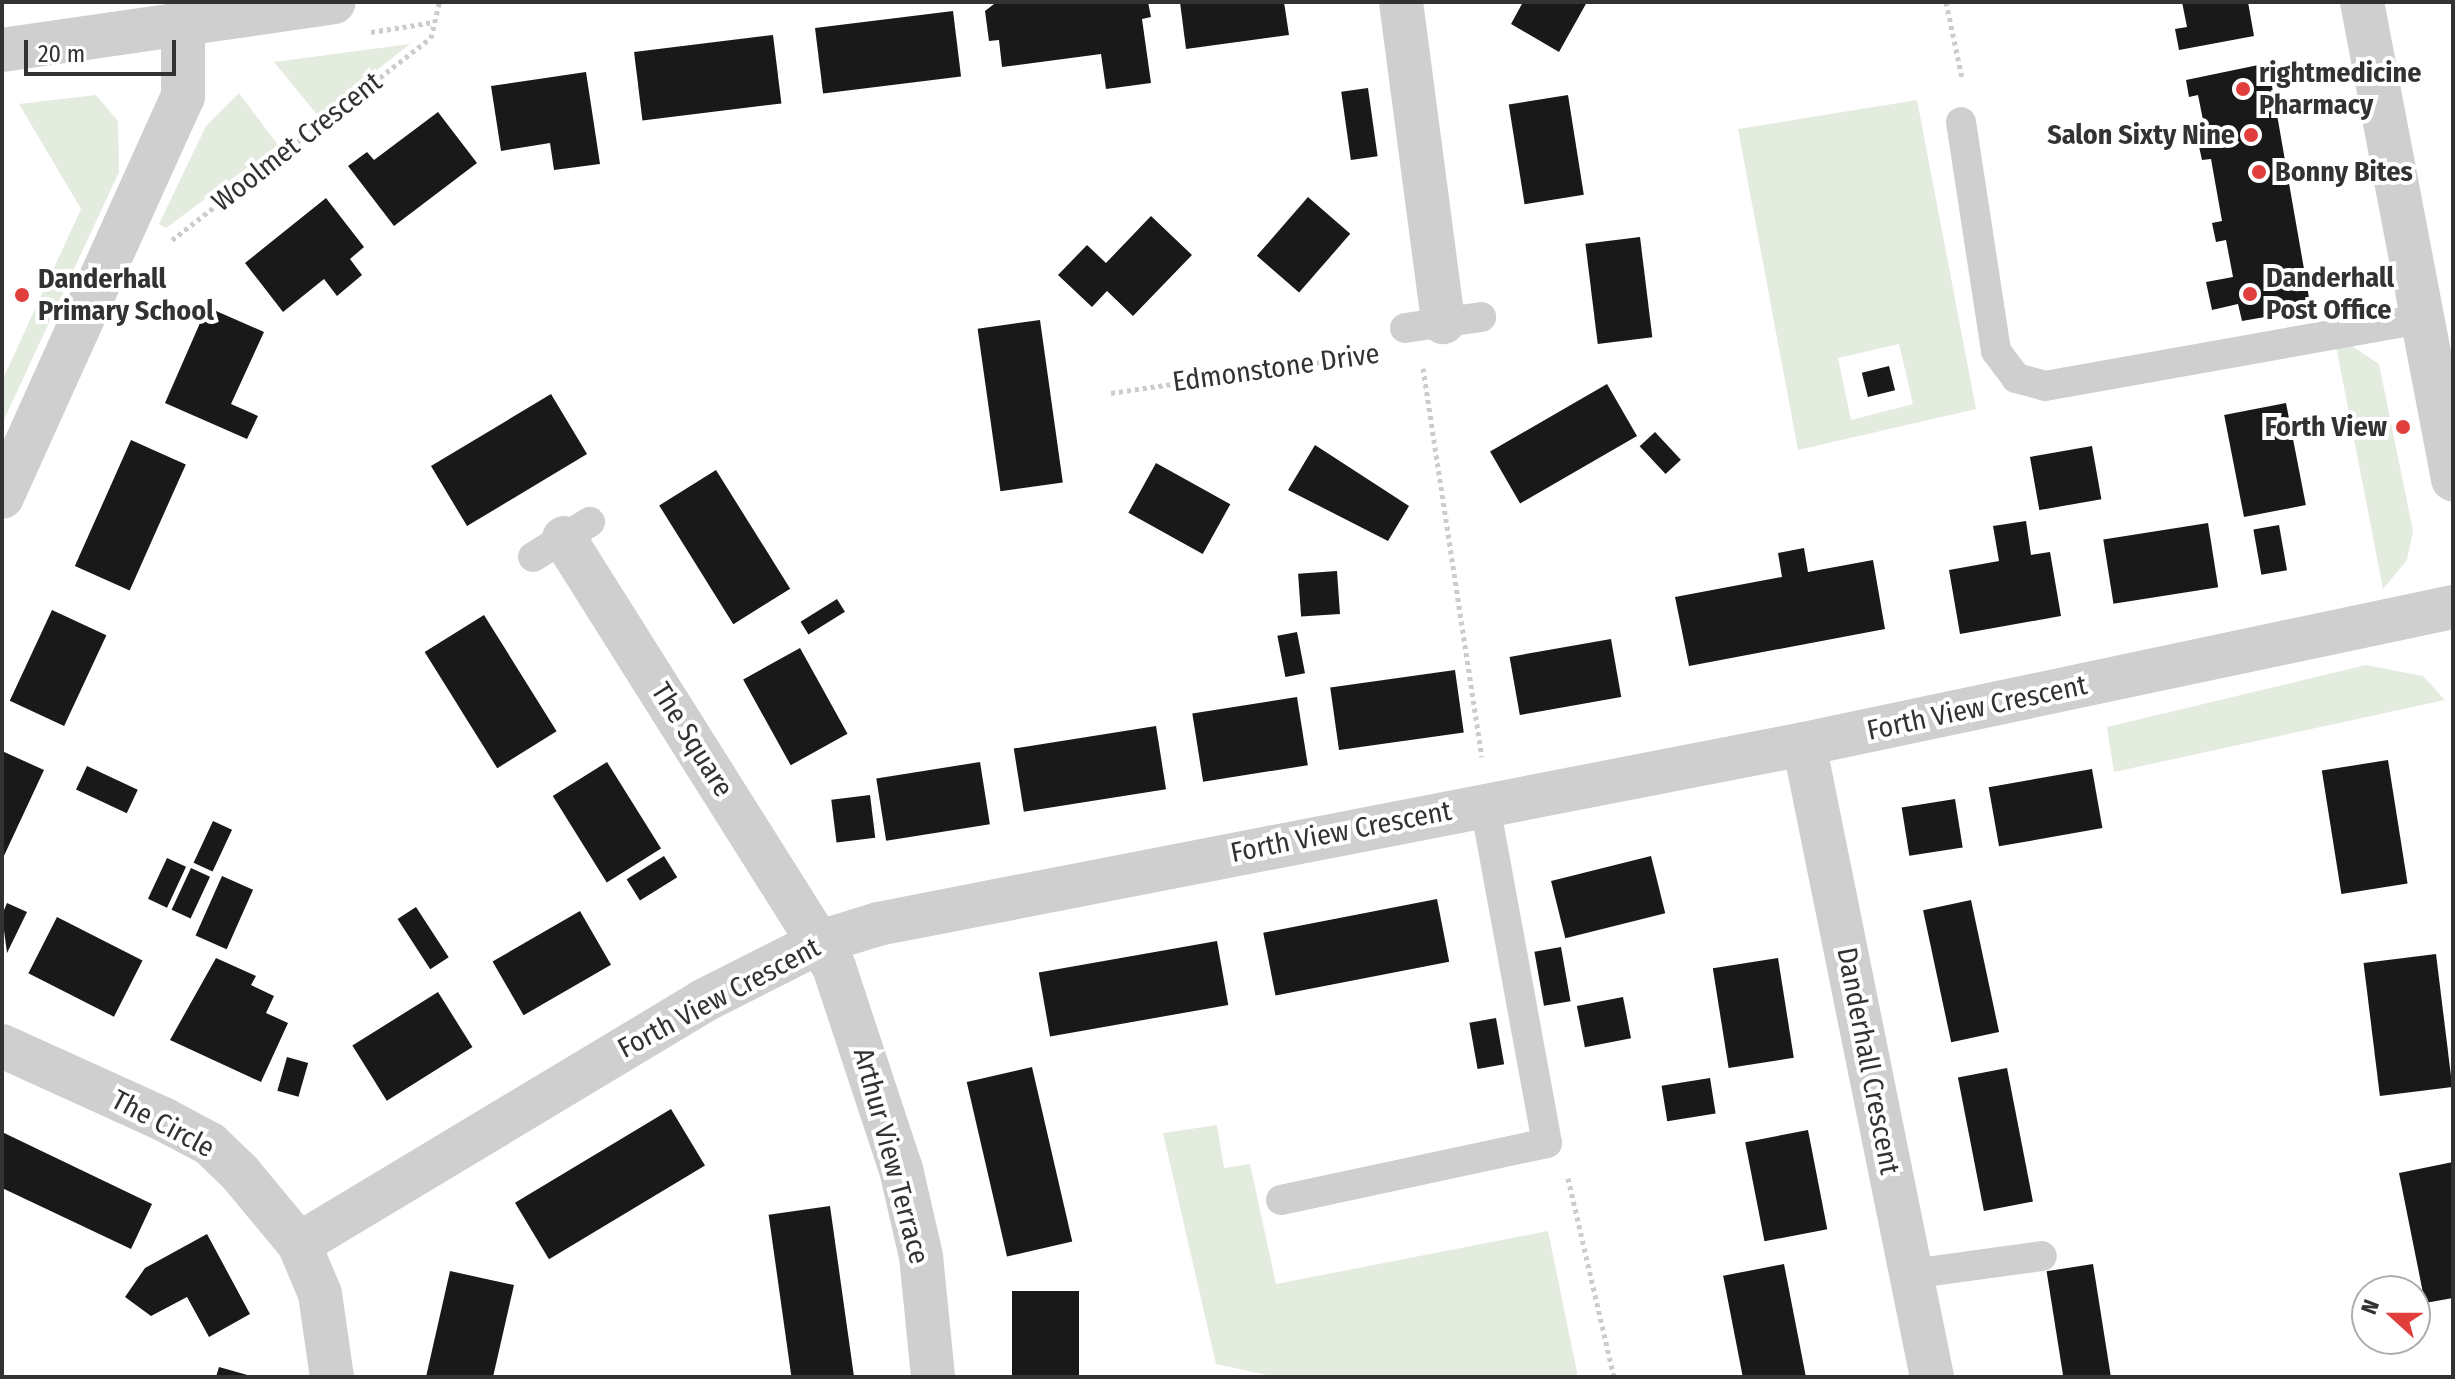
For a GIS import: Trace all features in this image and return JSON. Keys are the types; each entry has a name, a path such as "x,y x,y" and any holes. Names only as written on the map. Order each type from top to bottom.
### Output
{"street":[{"path":"2,50 334,2"},
{"path":"1401,2 1434,328"},
{"path":"2362,2 2453,479"},
{"path":"2,497 124,234 183,97 183,24"},
{"name":"The Square","path":"563,539 820,942"},
{"name":"Forth View Crescent","path":"299,1244 703,1001 820,942 954,908 1804,744 2453,607"},
{"name":"Danderhall Crescent","path":"1804,744 1932,1377"},
{"name":"Arthur View Terrace","path":"820,942 901,1169 921,1256 933,1377"},
{"name":"The Circle","path":"2,1046 210,1144 270,1203 299,1244 320,1294 332,1377"}],"lane":[{"path":"1961,122 1996,351 2016,378 2045,386 2422,319"},
{"path":"1281,1200 1547,1143 1485,804"},
{"path":"1911,1274 2042,1256"}],"path":[{"name":"Woolmet Crescent","path":"124,234 172,240 431,38 439,2"},
{"path":"1946,2 1962,78"},
{"name":"Edmonstone Drive","path":"1111,393 1434,328"},
{"path":"1434,328 1485,804"},
{"path":"1547,1143 1575,1190 1614,1377"}],"shaded area":[{"path":"410,44 318,116 274,62"},
{"path":"239,93 278,145 166,228 159,224 206,126"},
{"path":"96,95 118,121 119,172 2,424 2,381 81,209 19,104"},
{"path":"1917,100 1976,409 1798,450 1738,129","holes":["1899,344 1913,404 1851,420 1838,358"]},
{"path":"2336,346 2352,346 2379,364 2413,531 2407,560 2383,589"},
{"path":"2366,665 2423,676 2445,700 2114,772 2107,727"},
{"path":"1217,1125 1224,1168 1250,1164 1276,1284 1548,1231 1578,1377 1277,1377 1216,1364 1163,1133"}],"building":[{"path":"1148,2 1151,17 1142,19 1151,83 1106,89 1101,54 1002,67 999,40 989,41 985,11 994,4"},
{"path":"1180,2 1284,2 1289,35 1186,49"},
{"path":"1523,2 1587,2 1559,52 1511,24"},
{"path":"2182,2 2248,2 2254,36 2179,50 2175,29 2187,27"},
{"path":"953,11 961,77 823,93 815,28"},
{"path":"773,35 781,103 642,121 634,52"},
{"path":"2268,63 2311,309 2242,321 2238,304 2212,310 2206,282 2233,277 2226,240 2216,242 2212,223 2222,221 2211,159 2202,160 2198,142 2207,140 2198,95 2189,97 2186,80"},
{"path":"586,72 600,164 554,170 550,143 501,151 491,86"},
{"path":"1368,88 1378,156 1351,160 1341,92"},
{"path":"1568,95 1584,195 1525,204 1509,104"},
{"path":"438,112 477,163 394,226 348,166 367,152 374,160"},
{"path":"1308,197 1350,234 1299,293 1257,256"},
{"path":"326,198 364,247 350,259 362,275 337,296 324,279 283,312 245,263"},
{"path":"1151,216 1192,255 1133,316 1107,291 1092,307 1058,275 1087,245 1106,263"},
{"path":"1640,237 1652,337 1598,344 1585,244"},
{"path":"207,307 264,332 231,404 258,416 247,439 165,403"},
{"path":"1040,320 1063,482 1000,491 978,329"},
{"path":"1889,366 1895,390 1868,397 1862,373"},
{"path":"1607,384 1637,436 1520,503 1490,452"},
{"path":"551,394 587,454 467,526 431,466"},
{"path":"2286,403 2306,505 2244,517 2224,415"},
{"path":"1655,432 1681,460 1666,474 1640,446"},
{"path":"131,440 186,464 130,590 75,566"},
{"path":"1315,445 1409,506 1388,541 1288,490"},
{"path":"2092,446 2101,499 2039,510 2030,457"},
{"path":"1156,463 1230,504 1203,554 1128,513"},
{"path":"716,470 790,589 733,624 659,506"},
{"path":"2026,521 2031,555 2050,552 2061,616 1960,634 1949,570 1999,561 1993,526"},
{"path":"2208,523 2218,587 2113,604 2103,540"},
{"path":"2279,525 2287,570 2261,575 2253,530"},
{"path":"1804,548 1808,572 1873,560 1885,629 1689,666 1675,597 1782,577 1778,553"},
{"path":"1337,571 1340,614 1301,617 1298,574"},
{"path":"837,599 845,612 808,635 801,622"},
{"path":"52,610 106,635 64,726 10,701"},
{"path":"484,615 557,731 497,768 425,652"},
{"path":"1297,632 1305,673 1285,677 1277,636"},
{"path":"1611,639 1621,697 1520,715 1510,657"},
{"path":"800,648 848,734 791,765 743,680"},
{"path":"1455,670 1464,732 1339,750 1330,688"},
{"path":"1297,697 1308,765 1203,782 1192,714"},
{"path":"1156,726 1166,789 1024,812 1014,749"},
{"path":"2,751 44,770 2,860"},
{"path":"2388,760 2408,883 2341,894 2322,770"},
{"path":"607,762 661,849 607,882 553,796"},
{"path":"980,762 990,824 886,841 876,778"},
{"path":"87,766 138,790 127,813 76,790"},
{"path":"2092,769 2102,828 1999,846 1989,787"},
{"path":"870,795 875,838 837,842 831,800"},
{"path":"1955,799 1963,847 1909,856 1902,807"},
{"path":"213,821 232,830 213,872 194,863"},
{"path":"664,856 677,877 640,901 627,879"},
{"path":"1651,856 1665,913 1565,938 1551,881"},
{"path":"167,858 186,867 167,908 148,899"},
{"path":"191,868 210,877 191,919 172,910"},
{"path":"222,876 253,890 227,949 196,935"},
{"path":"1437,899 1449,962 1275,996 1263,933"},
{"path":"1971,900 1999,1032 1951,1042 1923,910"},
{"path":"7,903 27,912 7,953 2,915"},
{"path":"416,907 449,957 430,969 398,919"},
{"path":"580,911 611,965 524,1015 493,962"},
{"path":"57,917 143,961 114,1017 28,973"},
{"path":"1217,941 1228,1005 1050,1036 1039,972"},
{"path":"1561,947 1571,1001 1544,1006 1534,952"},
{"path":"2436,954 2452,1087 2380,1096 2364,963"},
{"path":"216,958 256,976 251,985 274,996 266,1013 288,1023 261,1082 170,1040"},
{"path":"1778,958 1794,1058 1729,1068 1713,968"},
{"path":"438,992 472,1047 387,1101 352,1046"},
{"path":"1623,997 1631,1038 1585,1047 1577,1006"},
{"path":"1496,1018 1504,1064 1478,1069 1469,1023"},
{"path":"287,1057 308,1063 299,1097 277,1091"},
{"path":"1032,1067 1072,1241 1007,1256 967,1082"},
{"path":"2007,1068 2033,1202 1984,1211 1958,1078"},
{"path":"1710,1078 1716,1114 1667,1121 1662,1086"},
{"path":"671,1109 705,1166 549,1259 515,1203"},
{"path":"1808,1130 1827,1229 1764,1241 1745,1142"},
{"path":"2,1132 152,1204 131,1249 2,1188"},
{"path":"2453,1162 2453,1298 2431,1302 2431,1275 2419,1275 2399,1173"},
{"path":"830,1206 854,1377 791,1377 769,1215"},
{"path":"207,1234 250,1314 209,1337 187,1297 151,1316 125,1297 145,1268"},
{"path":"1784,1264 1806,1377 1743,1377 1723,1276"},
{"path":"2093,1264 2111,1377 2063,1377 2047,1271"},
{"path":"450,1271 514,1285 493,1377 426,1377"},
{"path":"1012,1291 1079,1291 1079,1377 1012,1377"},
{"path":"219,1367 251,1376 251,1377 216,1377"}],"place":[{"name":"rightmedicine Pharmacy","path":"2243,89"},
{"name":"Salon Sixty Nine","path":"2251,135"},
{"name":"Bonny Bites","path":"2259,172"},
{"name":"Danderhall Post Office","path":"2250,294"},
{"name":"Danderhall Primary School","path":"22,295"},
{"name":"Forth View","path":"2403,427"}]}
